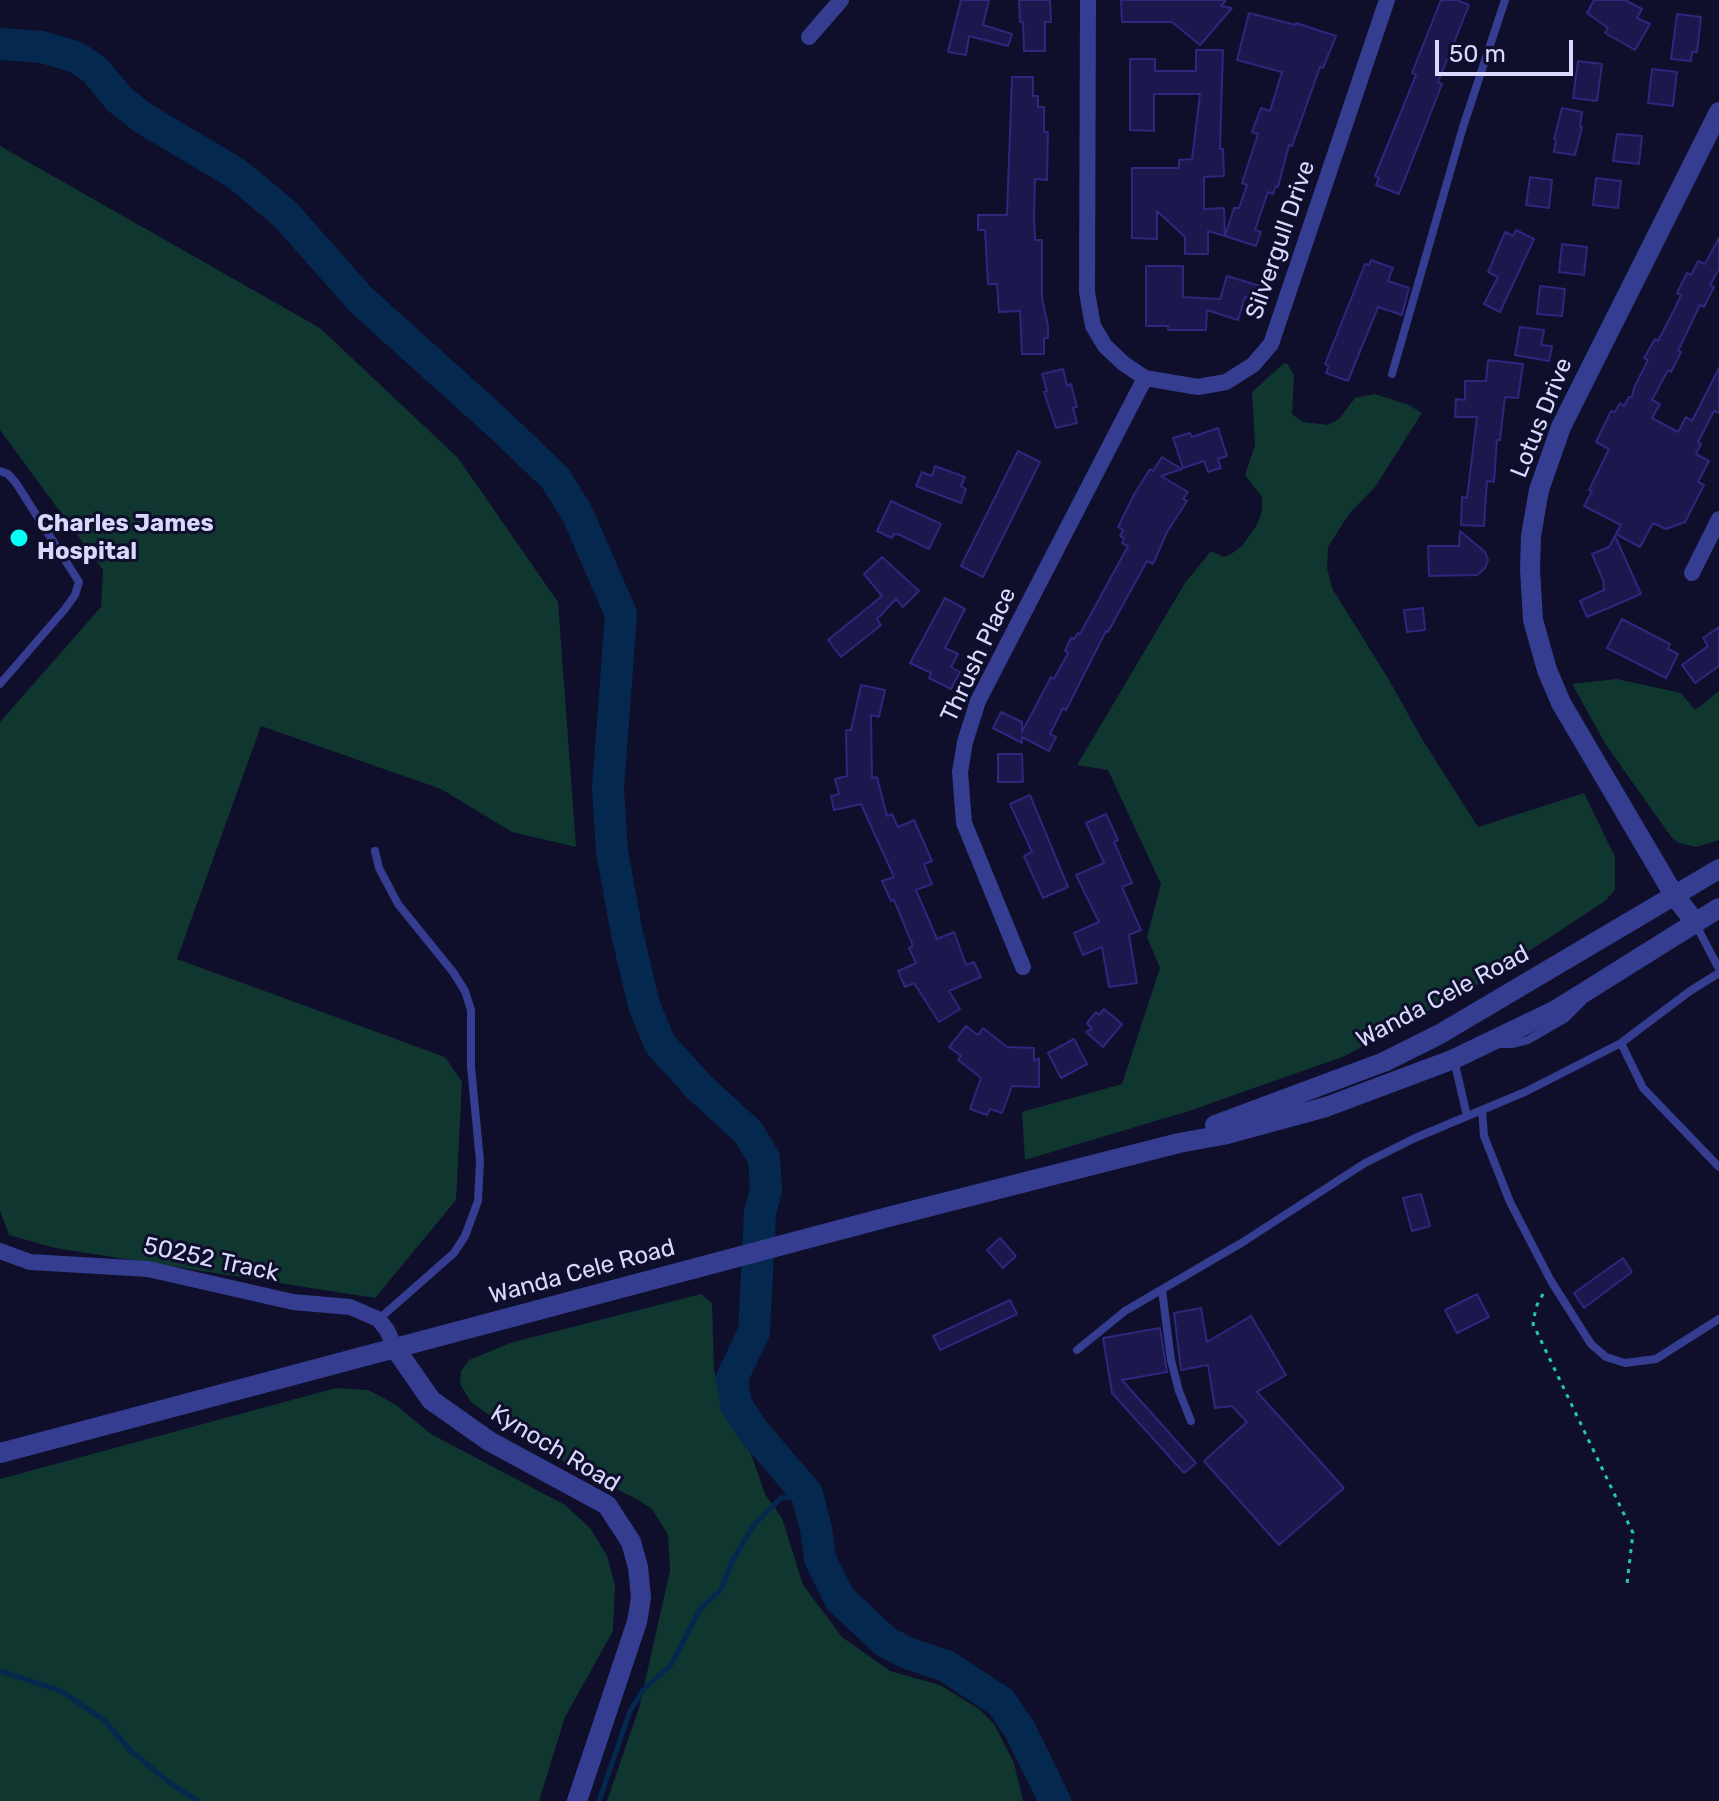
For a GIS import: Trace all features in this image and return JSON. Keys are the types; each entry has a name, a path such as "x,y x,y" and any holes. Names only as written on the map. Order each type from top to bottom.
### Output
{"street":[{"path":"809,37 841,0"},
{"name":"Silvergull Drive","path":"1088,0 1087,292 1093,326 1105,346 1145,378 1198,387 1226,382 1253,365 1271,344 1387,0"},
{"name":"Lotus Drive","path":"1695,922 1674,895 1561,703 1547,670 1533,620 1531,536 1546,462 1561,427 1719,112"},
{"name":"Thrush Place","path":"1023,967 964,823 960,772 965,742 978,701 1145,378"},
{"path":"1692,573 1719,519"},
{"name":"Wanda Cele Road","path":"1179,1143 1220,1123 1384,1062 1440,1034 1719,869"},
{"name":"Wanda Cele Road","path":"0,1453 888,1217 1326,1107 1454,1059 1589,991 1719,908"},
{"name":"50252 Track","path":"0,1251 30,1262 148,1269 293,1302 350,1307 378,1319"},
{"path":"378,1319 395,1348"},
{"name":"Kynoch Road","path":"395,1348 431,1400 489,1441 607,1505 631,1542 638,1567 641,1598 637,1622 577,1801"}],"lane":[{"path":"1392,374 1463,127 1505,0"},
{"path":"0,471 16,483 79,582 75,595 65,609 0,684"},
{"path":"375,851 379,868 398,904 465,991 471,1010 471,1067 480,1161 478,1201 460,1244 443,1263 378,1319"},
{"path":"1077,1350 1125,1311 1243,1242 1365,1163 1525,1092 1621,1043 1719,971 1695,922"},
{"path":"1621,1043 1643,1088 1719,1167"},
{"path":"1454,1059 1467,1116"},
{"path":"1482,1110 1484,1136 1510,1202 1551,1281 1591,1344 1606,1357 1625,1363 1656,1359 1719,1319"},
{"path":"1162,1290 1171,1360 1191,1421"}],"path":[{"path":"1551,1281 1536,1307 1533,1324 1630,1522 1634,1543 1627,1584"}],"green space":[{"path":"0,146 320,328 458,458 558,602 576,847 512,832 441,789 261,726 177,959 445,1057 462,1082 456,1200 375,1298 55,1248 9,1235 0,1211 0,722 101,607 103,570 0,430"},
{"path":"1287,363 1294,375 1292,414 1303,422 1328,425 1339,419 1355,398 1375,394 1409,405 1422,413 1375,487 1349,514 1328,547 1327,568 1332,588 1478,827 1584,793 1615,857 1615,890 1605,901 1482,982 1345,1056 1189,1111 1025,1160 1022,1112 1122,1084 1160,968 1147,937 1161,884 1108,770 1077,765 1185,583 1211,551 1224,557 1231,554 1242,546 1257,525 1262,511 1262,497 1245,475 1255,445 1252,392"},
{"path":"1617,679 1681,693 1695,710 1719,691 1719,840 1696,847 1672,838 1606,745 1572,684"},
{"path":"701,1294 712,1303 714,1370 719,1391 746,1440 765,1494 782,1518 803,1585 842,1637 890,1671 940,1685 979,1709 994,1724 1014,1763 1023,1801 607,1801 639,1708 670,1571 668,1535 652,1509 542,1450 471,1402 460,1384 461,1371 469,1360 510,1343"},
{"path":"336,1388 368,1390 395,1404 431,1434 565,1505 590,1528 607,1556 615,1585 613,1631 565,1717 539,1801 0,1801 0,1479"}],"building":[{"path":"961,0 989,0 983,25 1012,34 1008,46 969,36 966,55 948,52"},
{"path":"1019,0 1050,0 1051,22 1045,22 1045,51 1024,51"},
{"path":"1121,0 1226,0 1221,6 1232,8 1200,45 1172,22 1122,22"},
{"path":"1441,0 1457,0 1469,5 1399,194 1376,185 1379,178 1375,176 1416,75 1412,73"},
{"path":"1594,0 1625,0 1642,9 1637,18 1650,24 1635,50 1605,33 1608,28 1587,13"},
{"path":"1249,13 1336,36 1323,68 1320,67 1292,146 1289,145 1278,187 1273,194 1268,192 1255,230 1261,232 1256,246 1225,236 1234,208 1239,208 1247,185 1242,183 1258,134 1252,132 1261,108 1270,111 1282,72 1237,60"},
{"path":"1677,14 1701,17 1697,52 1692,52 1691,61 1671,59"},
{"path":"1196,50 1223,50 1220,149 1223,149 1224,176 1204,177 1204,209 1224,208 1225,236 1208,231 1208,254 1185,254 1185,237 1157,211 1157,239 1132,238 1132,168 1179,168 1179,160 1192,159 1200,94 1154,94 1154,131 1130,130 1130,59 1155,59 1155,71 1196,71"},
{"path":"1578,61 1602,64 1597,101 1573,98"},
{"path":"1652,69 1677,72 1673,106 1648,103"},
{"path":"1012,77 1033,77 1033,96 1038,96 1038,107 1044,107 1044,132 1048,132 1047,180 1035,179 1034,215 1035,240 1042,240 1042,298 1048,326 1044,354 1022,354 1020,311 999,312 997,284 988,284 985,230 978,230 978,215 1007,215"},
{"path":"1562,108 1582,112 1582,127 1575,155 1554,152"},
{"path":"1617,134 1642,136 1639,164 1613,161"},
{"path":"1530,177 1552,180 1549,208 1526,205"},
{"path":"1596,178 1621,181 1618,208 1593,205"},
{"path":"1516,230 1534,239 1500,312 1484,304 1498,277 1488,272 1505,232 1513,236"},
{"path":"1719,238 1719,269 1710,285 1714,287 1704,307 1700,305 1671,372 1668,370 1652,400 1660,404 1652,418 1678,432 1686,417 1692,421 1719,368 1719,413 1714,411 1698,442 1701,444 1696,454 1709,461 1698,482 1704,485 1685,522 1666,529 1653,523 1640,547 1616,534 1621,525 1584,506 1609,449 1596,442 1611,411 1615,412 1620,403 1624,406 1632,397 1648,360 1644,358 1655,339 1658,341 1674,310 1681,295 1677,293 1687,273 1691,275 1698,261 1705,264"},
{"path":"1562,244 1587,247 1584,275 1559,272"},
{"path":"1371,260 1393,268 1388,281 1409,288 1402,315 1378,307 1348,381 1326,373 1329,366 1325,364 1365,264 1369,265"},
{"path":"1146,266 1183,266 1183,297 1220,299 1227,276 1260,286 1255,300 1245,297 1238,320 1207,310 1206,330 1168,330 1168,326 1146,326"},
{"path":"1540,286 1565,289 1562,316 1537,314"},
{"path":"1520,327 1544,330 1541,345 1552,346 1549,361 1515,355"},
{"path":"1488,360 1523,364 1518,398 1505,397 1500,440 1497,440 1494,482 1487,481 1484,526 1461,525 1462,497 1467,498 1477,417 1455,417 1456,399 1465,400 1465,381 1486,381"},
{"path":"1063,369 1077,407 1073,408 1077,423 1056,428 1044,392 1047,391 1042,374"},
{"path":"1218,428 1227,456 1218,459 1221,468 1208,472 1204,461 1183,468 1173,438 1190,433 1192,437"},
{"path":"1018,451 1040,462 983,577 961,566"},
{"path":"1162,457 1182,469 1161,476 1188,492 1183,499 1187,501 1167,532 1153,564 1147,561 1106,631 1066,710 1063,708 1050,734 1056,737 1049,751 1022,737 1022,743 993,728 1001,712 1022,722 1022,732 1051,677 1054,679 1068,653 1065,651 1071,638 1080,634 1128,546 1122,543 1124,538 1120,536 1123,530 1118,527 1150,469 1153,471"},
{"path":"935,466 965,477 961,486 966,489 961,503 916,486 922,472 932,476"},
{"path":"891,501 941,524 929,549 900,535 894,534 892,538 877,531"},
{"path":"1460,531 1485,552 1488,560 1485,568 1477,575 1429,576 1428,546 1459,546"},
{"path":"1615,536 1641,594 1587,617 1580,601 1604,590 1592,554 1609,547"},
{"path":"882,557 919,591 903,607 896,599 877,619 881,625 841,657 828,640 882,596 864,574"},
{"path":"945,598 965,609 945,648 958,654 951,667 960,672 951,689 929,678 931,673 910,663"},
{"path":"1423,608 1425,630 1407,632 1404,610"},
{"path":"1622,619 1670,644 1668,649 1678,654 1666,678 1607,648"},
{"path":"1719,627 1719,666 1695,683 1682,665 1708,646 1703,638"},
{"path":"861,685 885,690 879,717 871,715 872,778 877,777 887,816 892,814 898,827 914,820 932,861 924,864 932,884 916,890 937,939 954,932 966,965 974,962 981,977 949,991 960,1009 939,1022 914,983 905,987 898,971 916,963 909,948 913,946 894,900 891,901 882,881 894,877 861,804 834,810 831,796 839,794 835,779 847,776 846,730 851,730"},
{"path":"998,754 1022,754 1023,782 998,782"},
{"path":"1030,795 1068,887 1043,898 1024,856 1032,852 1010,804"},
{"path":"1106,814 1132,883 1122,887 1141,930 1129,935 1137,983 1109,987 1102,947 1083,955 1074,933 1099,922 1076,875 1104,863 1086,823"},
{"path":"1104,1009 1122,1024 1103,1047 1086,1032 1092,1029 1087,1023 1096,1012 1099,1015"},
{"path":"966,1026 978,1035 983,1028 1007,1047 1034,1048 1034,1061 1039,1058 1039,1087 1012,1086 1002,1113 990,1109 987,1115 970,1109 981,1078 958,1060 961,1056 949,1047"},
{"path":"1074,1039 1087,1064 1061,1078 1048,1053"},
{"path":"1421,1194 1430,1226 1412,1231 1403,1198"},
{"path":"1000,1238 1016,1256 1003,1268 987,1250"},
{"path":"1623,1258 1632,1272 1584,1308 1574,1293"},
{"path":"1477,1294 1489,1317 1457,1333 1445,1310"},
{"path":"1010,1300 1017,1314 940,1350 933,1336"},
{"path":"1201,1308 1207,1342 1251,1316 1286,1375 1257,1392 1344,1488 1279,1545 1204,1461 1247,1422 1232,1406 1215,1408 1208,1365 1181,1370 1174,1313"},
{"path":"1160,1328 1167,1372 1122,1380 1196,1463 1184,1473 1112,1393 1103,1338"}],"waterway":[{"path":"0,44 42,47 76,57 96,71 119,99 143,118 237,174 285,214 361,300 555,478 577,513 621,614 608,789 612,851 644,1005 660,1044 700,1088 748,1132 764,1158 766,1190 760,1213 754,1332 732,1378 736,1405 754,1432 807,1494 820,1559 840,1599 886,1642 907,1653 946,1666 1001,1702 1020,1730 1055,1801"},
{"path":"599,1801 630,1711 643,1690 671,1665 700,1609 720,1591 733,1560 753,1526 781,1498 807,1494"},
{"path":"0,1671 61,1691 104,1720 131,1751 198,1801"}],"place":[{"name":"Charles James Hospital","path":"19,538"}]}
